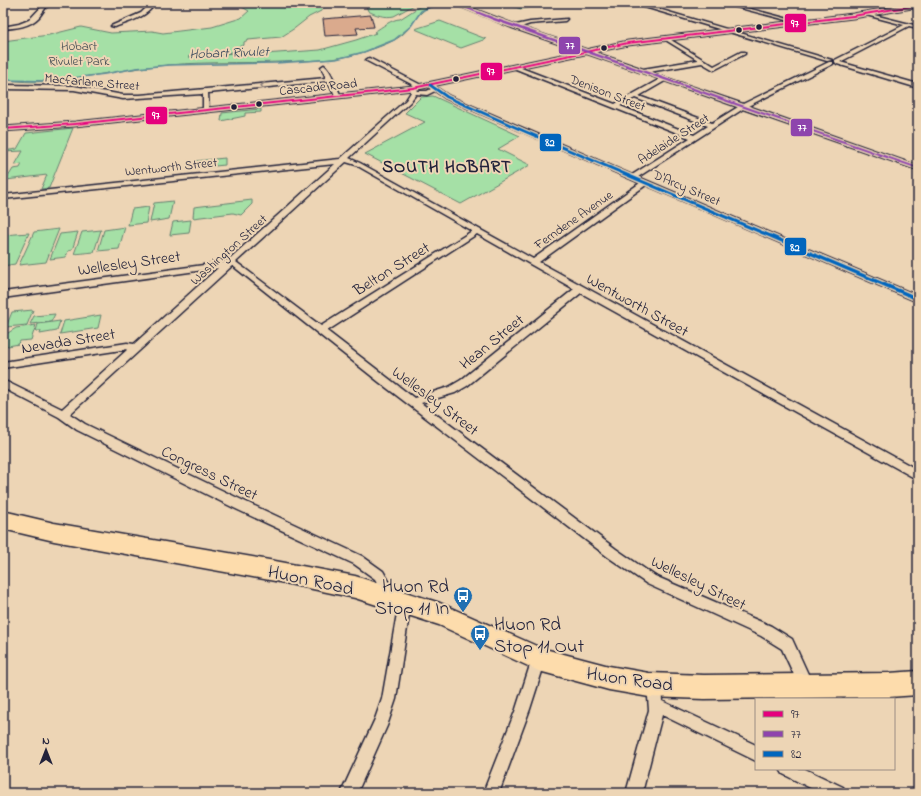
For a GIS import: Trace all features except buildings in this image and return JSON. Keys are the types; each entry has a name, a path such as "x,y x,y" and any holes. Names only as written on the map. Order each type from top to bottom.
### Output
{"main road":[{"name":"Huon Road","path":"3,520 54,532 319,579 399,600 464,624 539,659 609,678 655,695 704,687 888,686 918,683"}],"street":[{"path":"3,28 31,21 36,18 41,8 46,3"},
{"path":"113,26 146,11 151,7 152,3"},
{"path":"454,3 515,27 588,51 742,107 918,168"},
{"path":"633,3 918,86"},
{"path":"723,3 798,22"},
{"name":"Cascade Road","path":"3,129 75,124 338,96 421,91 514,67 628,43 868,14 918,5"},
{"path":"868,14 918,28"},
{"path":"515,27 530,23 565,20"},
{"name":"Adelaide Street","path":"634,177 711,125 742,107 908,25"},
{"path":"666,38 714,68 743,53"},
{"name":"D'Arcy Street","path":"369,60 421,91 448,97"},
{"path":"642,71 703,61"},
{"path":"324,67 338,96"},
{"name":"Denison Street","path":"514,67 694,137"},
{"name":"Macfarlane Street","path":"3,87 74,88 123,97 140,97 330,79"},
{"path":"615,107 665,79"},
{"name":"D'Arcy Street","path":"432,87 448,97 918,299"},
{"name":"Washington Street","path":"63,414 408,101 421,91"},
{"name":"Washington Street","path":"408,101 421,91"},
{"path":"203,92 206,94 206,110"},
{"path":"634,96 711,125"},
{"name":"Wentworth Street","path":"3,197 344,160 355,163 918,475"},
{"name":"Ferndene Avenue","path":"534,262 646,182"},
{"name":"Belton Street","path":"321,330 477,231"},
{"name":"Wellesley Street","path":"3,295 231,263 236,264 413,402 612,553 651,580 766,631 787,644 807,687"},
{"name":"Hean Street","path":"413,402 452,390 464,383 580,289"},
{"name":"Nevada Street","path":"3,365 127,346 137,348"},
{"name":"Congress Street","path":"3,384 63,414 81,427 240,505 358,560 379,575 399,600"},
{"path":"349,793 382,721 389,699 399,600"},
{"path":"492,793 523,709 539,659"},
{"path":"655,695 755,753"},
{"path":"634,793 656,712 655,695"},
{"path":"790,770 837,793"}],"green space":[{"name":"Hobart Rivulet Park","path":"235,3 364,3 322,8 321,11 309,17 281,37 248,40 244,42 244,45 237,47 233,52 188,57 235,53 236,56 320,50 376,33 374,32 394,20 400,19 422,5 429,7 421,13 406,32 394,40 364,52 341,58 284,62 153,66 42,82 3,80 3,41 49,35 81,27 111,33 152,31 163,33 212,27 241,18 249,11"},
{"path":"489,3 558,3 521,9 509,5 502,7"},
{"path":"416,4 391,17 381,16 368,11 366,6"},
{"path":"440,21 486,39 461,48 415,29"},
{"path":"433,96 520,136 498,149 530,165 461,204 365,154 425,122 405,113 421,97"},
{"path":"261,109 261,112 245,113 245,116 221,121 222,113"},
{"path":"73,128 49,188 41,189 47,175 6,180 13,169 20,168 22,164 15,165 23,151 3,151 17,149 26,133"},
{"path":"225,158 225,165 195,168 195,161"},
{"path":"252,200 252,204 241,215 233,213 193,218 194,207"},
{"path":"173,201 169,219 150,222 154,203"},
{"path":"149,207 146,223 128,225 132,209"},
{"path":"191,220 189,233 170,235 173,222"},
{"path":"125,227 119,249 98,251 104,230"},
{"path":"59,229 46,262 19,265 34,232"},
{"path":"101,230 94,252 74,254 82,232"},
{"path":"78,232 72,250 68,251 66,257 50,259 60,234"},
{"path":"29,233 15,264 3,266 3,235"},
{"path":"33,310 27,325 6,327 12,312"},
{"path":"55,314 51,322 30,324 34,316"},
{"path":"101,315 98,328 60,334 64,321"},
{"path":"60,321 57,331 40,334 41,331 36,331 38,324"},
{"path":"36,325 31,340 20,341 19,344 8,346 3,343 3,336 16,328"}],"waterway":[{"name":"Hobart Rivulet","path":"3,80 49,81 105,74 136,68 169,65 276,63 336,59 364,52 394,40 411,26 421,11 440,3"}],"transit line":[{"name":"77","path":"454,3 494,19 918,168"},
{"name":"97","path":"3,129 75,124 413,88 628,43 853,16 918,5"},
{"name":"82","path":"430,85 447,97 524,131 918,299"}],"place":[{"name":"Huon Rd Stop 11 In","path":"463,613"},
{"name":"Huon Rd Stop 11 Out","path":"480,651"}],"district":[{"name":"SOUTH HOBART","path":"447,166"}]}
